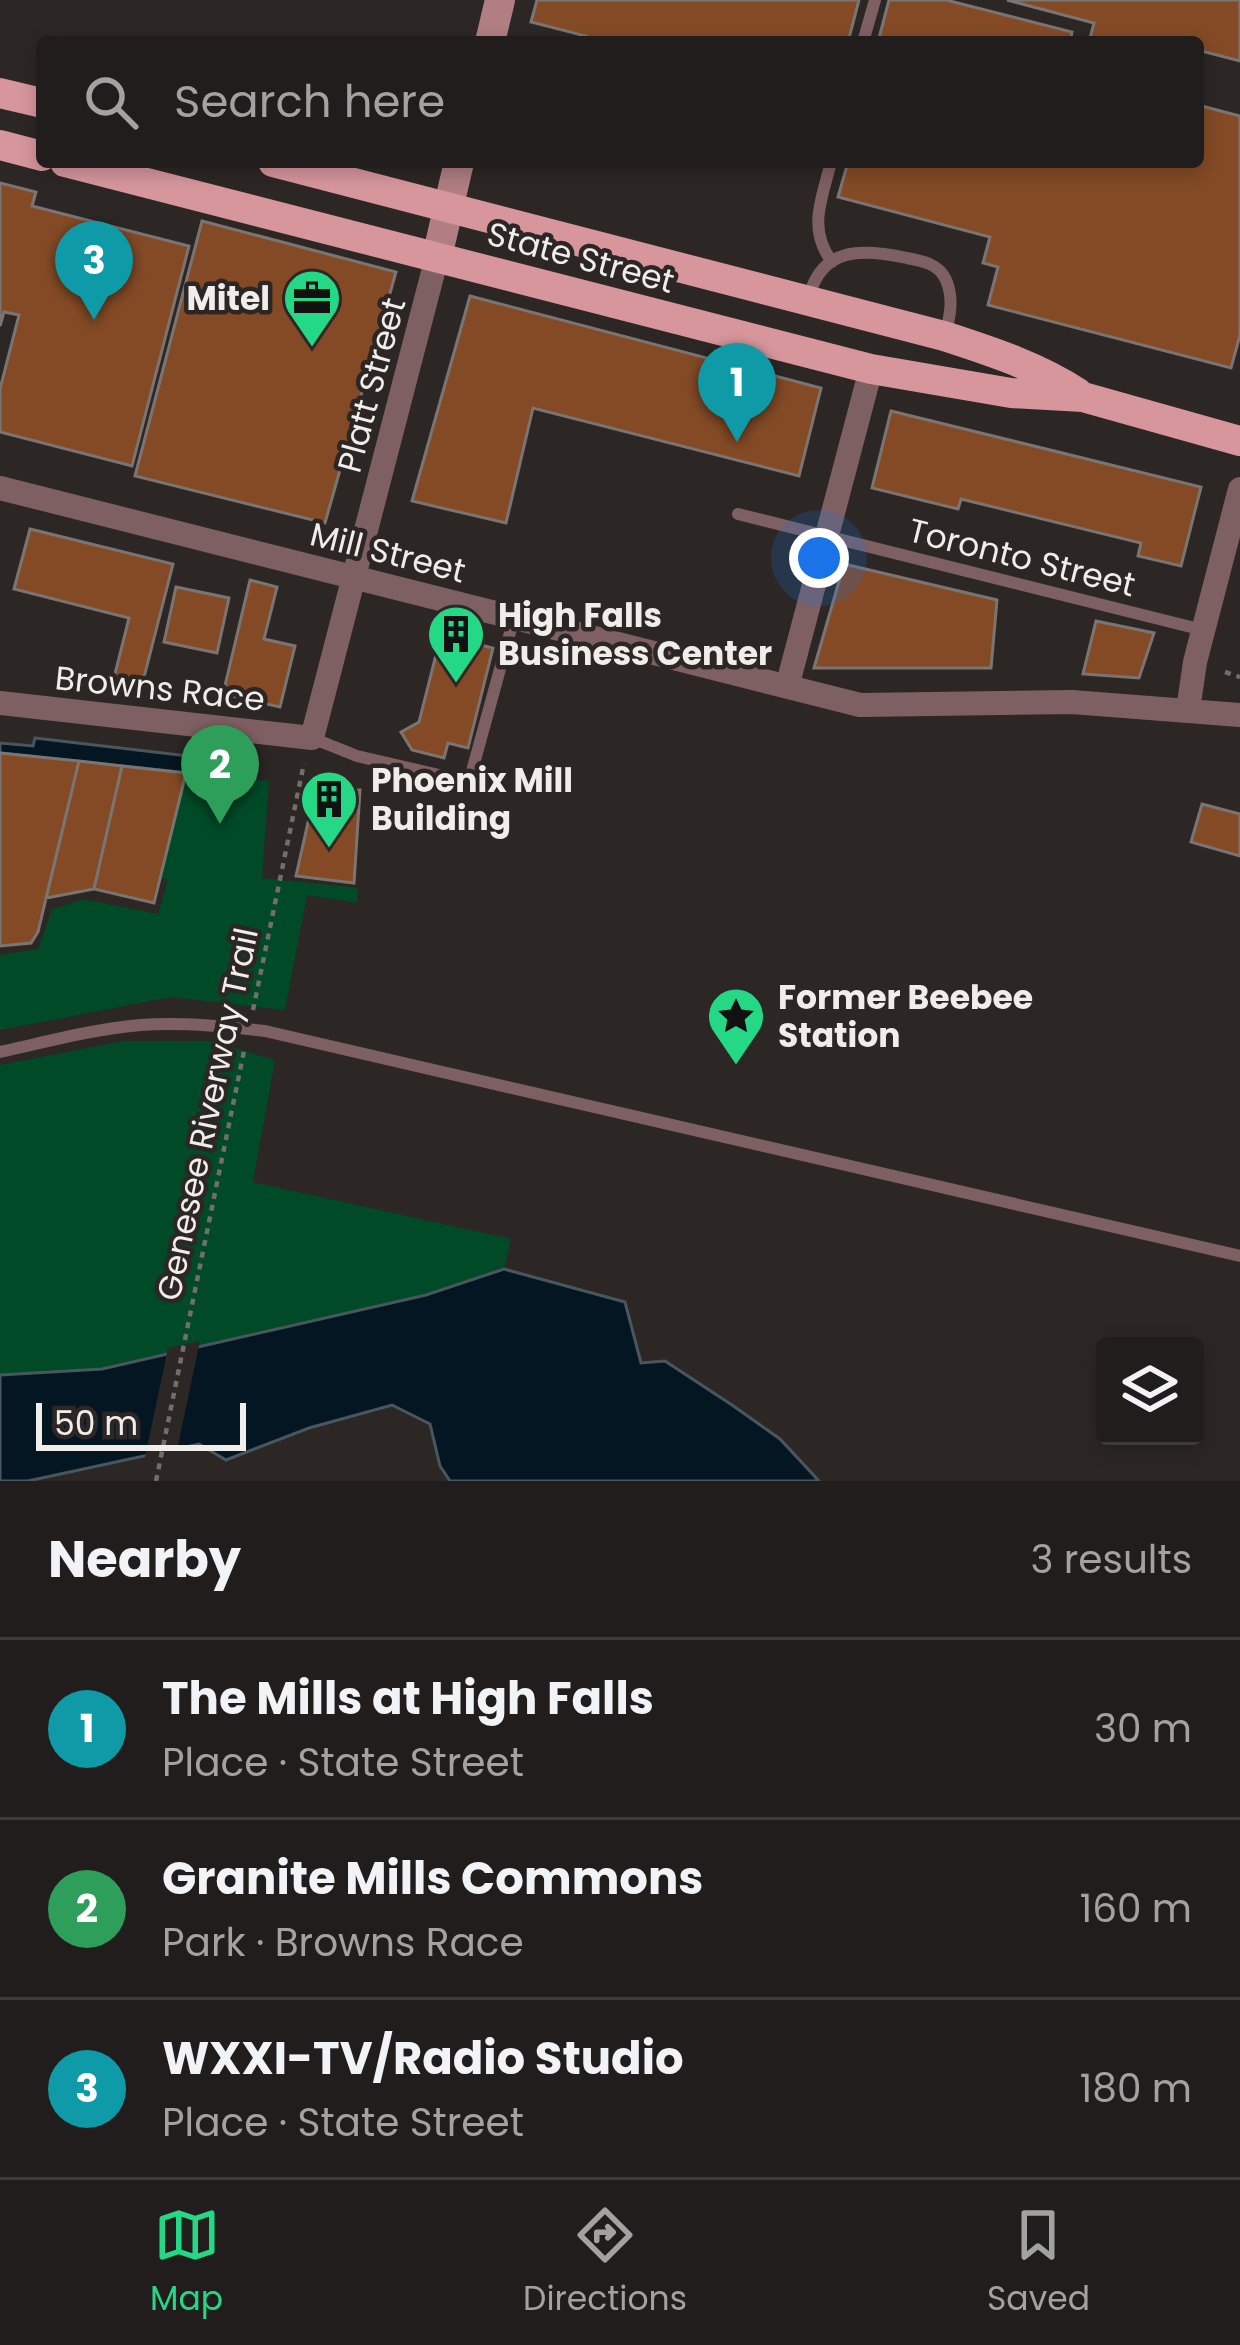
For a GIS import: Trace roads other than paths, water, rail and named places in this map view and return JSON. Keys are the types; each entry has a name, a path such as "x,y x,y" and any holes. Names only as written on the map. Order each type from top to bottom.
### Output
{"main road":[{"path":"491,36 500,0"},
{"path":"1,86 36,101"},
{"path":"0,146 36,155"},
{"name":"State Street","path":"88,168 871,369 1011,393 1083,397 1240,441"},
{"name":"State Street","path":"297,168 944,336 1042,373 1083,397"},
{"path":"437,257 458,168"}],"street":[{"name":"Platt Street","path":"309,748 437,257"},
{"path":"787,687 871,369"},
{"name":"Mill Street","path":"0,488 874,706 1051,702 1240,715"},
{"path":"1188,710 1195,662 1235,526 1240,489"},
{"name":"Browns Race","path":"0,703 309,748"}],"lane":[{"path":"865,36 875,0"},
{"path":"830,168 817,233 832,262"},
{"path":"808,300 814,281 832,262 848,254 866,250 932,264 945,277 950,296 944,336"},
{"name":"Toronto Street","path":"738,514 1203,630"},
{"path":"309,748 469,782 514,618"},
{"path":"0,1052 141,1025 265,1031 1240,1256"}],"water":[{"path":"35,738 256,764 255,780 0,753 0,743 33,746"},
{"path":"504,1269 625,1302 641,1363 665,1361 732,1405 780,1439 819,1481 450,1481 440,1466 430,1424 392,1405 309,1428 226,1460 199,1444 28,1481 0,1481 0,1375 102,1369 426,1295"}],"place":[{"name":"WXXI-TV/Radio Studio","path":"94,320"},
{"name":"Mitel","path":"312,349"},
{"name":"The Mills at High Falls","path":"737,442"},
{"name":"High Falls Business Center","path":"456,685"},
{"name":"Granite Mills Commons","path":"220,824"},
{"name":"Phoenix Mill Building","path":"329,850"},
{"name":"Former Beebee Station","path":"736,1067"}]}
